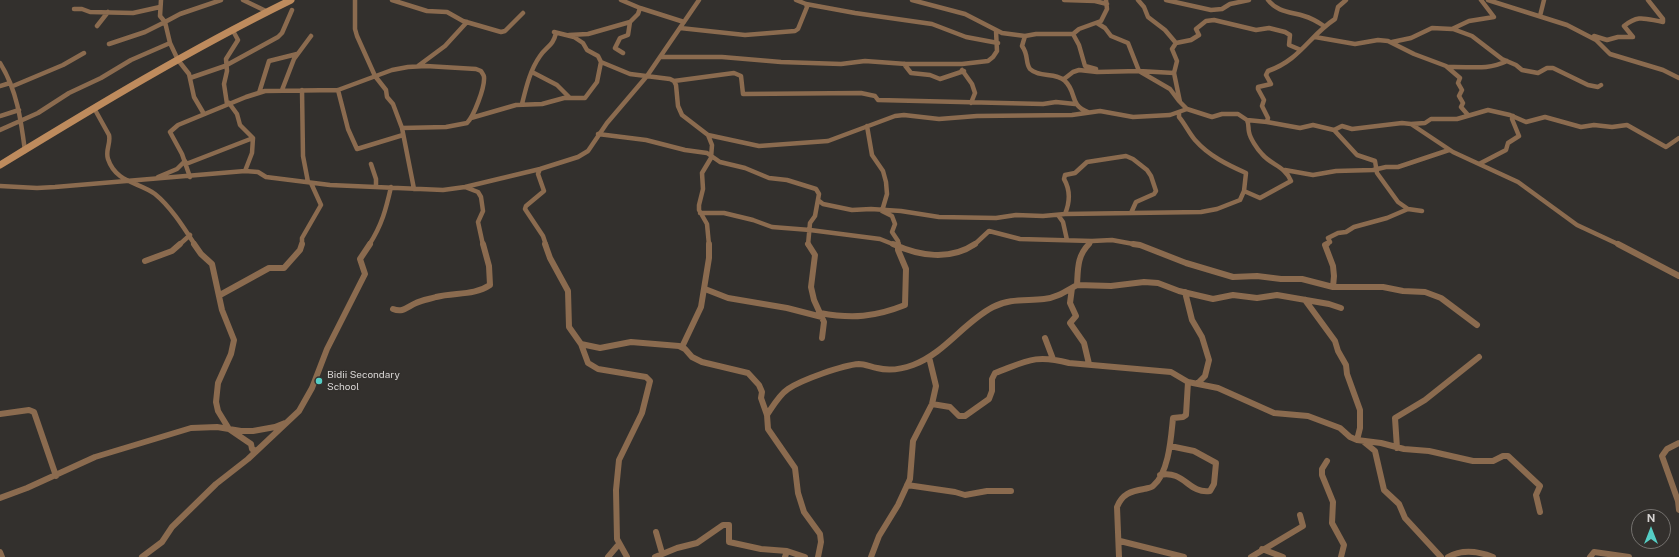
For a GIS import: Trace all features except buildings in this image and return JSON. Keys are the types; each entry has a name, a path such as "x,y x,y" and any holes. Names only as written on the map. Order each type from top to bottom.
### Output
{"main road":[{"path":"0,165 94,108 232,29 291,0"}],"street":[{"path":"162,0 159,14 165,22 170,43 178,60 188,71 194,97 204,114"},
{"path":"109,44 145,32 180,14 221,0"},
{"path":"243,0 268,12"},
{"path":"354,0 357,36 375,76 386,90 387,97 393,104 402,128 414,189"},
{"path":"392,0 429,11 447,12 467,22 502,32 522,13"},
{"path":"408,5 413,0"},
{"path":"621,0 640,8 684,22"},
{"path":"0,186 36,188 190,177 245,171 258,172 266,177 310,182 437,190 465,187 540,169 582,155 588,151 598,134 661,57 699,0"},
{"path":"796,0 806,4 932,24 966,37 998,43"},
{"path":"912,0 965,14 996,31 1025,36 1033,34 1073,34 1079,29 1103,19 1108,9 1106,2 1064,0"},
{"path":"926,4 931,0"},
{"path":"1138,0 1144,7 1148,17 1165,30 1176,43"},
{"path":"1166,0 1168,2 1211,10 1222,9 1230,4 1250,0"},
{"path":"1268,0 1274,7 1307,17 1324,26"},
{"path":"1453,29 1469,21 1494,16 1481,0"},
{"path":"1488,0 1540,16 1605,40 1620,37 1633,37 1624,26 1633,19 1644,18 1663,22 1663,19 1648,0"},
{"path":"1540,16 1544,0"},
{"path":"1267,122 1268,118 1262,106 1264,100 1259,94 1258,88 1270,84 1270,81 1266,75 1269,70 1282,66 1315,37 1324,26 1335,19 1338,8 1344,1"},
{"path":"680,28 745,35 757,33 775,34 794,31 798,29 807,7 806,4"},
{"path":"74,9 82,9 90,12 138,12 160,6"},
{"path":"623,53 615,48 620,38 628,35 630,22 638,14 640,8"},
{"path":"190,78 211,72 248,54 280,35 292,10"},
{"path":"97,26 108,12"},
{"path":"1176,43 1194,40 1199,35 1196,29 1197,27 1206,21 1214,20 1256,30 1267,28 1285,32 1290,35 1288,42 1289,45 1301,50"},
{"path":"417,66 432,57 457,35 467,22"},
{"path":"522,104 532,72 541,55 553,44 555,33 569,35 588,34 630,22"},
{"path":"1096,23 1105,28 1111,36 1128,43 1139,70 1170,89 1187,109 1211,117 1222,114 1238,114 1247,120 1300,128 1315,126 1334,130 1356,155 1363,158 1374,159 1377,164 1376,169 1386,187 1398,202 1408,209 1422,212"},
{"path":"1315,37 1354,44 1378,40 1392,42 1409,39 1433,27 1453,29 1472,36 1506,61 1522,70 1538,73 1547,68 1553,68 1588,85 1598,87 1601,85"},
{"path":"232,29 238,40 228,54 224,84 228,104 237,114 240,125 253,138 252,153 245,171"},
{"path":"661,57 716,57 781,62 841,64 868,61 904,64 962,64 989,61 996,53 998,43 996,31"},
{"path":"1583,32 1598,41 1610,54 1663,70 1679,78"},
{"path":"1073,34 1079,45 1085,66 1111,72"},
{"path":"471,118 522,104 542,104 552,100 570,97 583,98 590,93 600,71 601,62 598,56 587,50 582,43 569,35"},
{"path":"282,90 297,54 311,36"},
{"path":"1025,36 1022,46 1031,69 1064,79 1075,104 1080,109 1091,112"},
{"path":"1392,42 1414,54 1448,67 1479,69 1495,66 1506,61"},
{"path":"0,130 38,113 131,60 170,43"},
{"path":"1176,43 1172,49 1177,61 1174,72 1180,102"},
{"path":"0,86 11,84 63,65 84,54"},
{"path":"259,93 269,61 297,54"},
{"path":"601,62 630,74 674,81 734,73 741,76 743,94 861,93 876,96 878,100 1075,104"},
{"path":"0,63 3,74 11,84 22,120 25,151"},
{"path":"904,64 911,73 930,75 940,80 964,71"},
{"path":"962,64 975,93 971,103"},
{"path":"190,177 186,163 170,132 178,125 228,104 259,93 282,90 338,90 399,68 417,66 476,69 481,71 484,79 471,118 466,123 459,126 402,128"},
{"path":"1448,67 1460,78 1458,83 1462,90 1460,96 1462,103 1461,107 1468,115"},
{"path":"1064,79 1076,70 1111,72 1139,70 1174,72"},
{"path":"532,72 557,85 565,95 570,97"},
{"path":"674,81 676,85 678,106 682,115 708,135 765,146 831,140 899,115 939,118 977,116 1006,117 1048,114 1072,115 1103,112 1131,117 1168,115 1180,113 1187,109"},
{"path":"220,295 269,268 284,268 300,250 302,246 302,238 321,205 310,182 303,156 302,90"},
{"path":"338,90 348,129 357,149 403,135"},
{"path":"94,108 110,138 106,150 108,160 114,169 126,181 155,194 180,221 201,254 212,264 228,327 234,340 231,354 218,383 216,402 218,411 229,429 251,444 252,449 256,451"},
{"path":"0,116 19,110"},
{"path":"1334,130 1342,126 1352,129 1402,123 1425,123 1431,119 1457,119 1488,110 1513,116 1526,122 1544,117 1583,127 1594,125 1612,127 1627,124 1666,147 1679,138"},
{"path":"818,200 823,204 852,210 871,209 882,211 906,211 939,217 996,218 1012,215 1042,216 1065,214 1207,212 1238,201 1242,198 1244,191 1246,173 1214,157 1195,140 1187,126 1179,117 1180,113"},
{"path":"1479,164 1506,150 1508,143 1519,136 1512,119 1513,116"},
{"path":"1244,191 1261,198 1274,193 1291,182 1291,178 1285,170 1262,155 1260,149 1255,145 1254,139 1249,134 1249,125 1247,120"},
{"path":"1411,124 1449,150 1518,182 1583,229 1625,247 1679,276"},
{"path":"867,126 872,155 883,170 886,182 887,194 882,211"},
{"path":"598,134 646,140 711,155 720,162 746,168 766,177 788,180 810,186 818,191 815,216 811,221 808,247 815,255 811,287 814,300 824,326 822,338"},
{"path":"682,347 701,307 710,258 710,234 707,224 698,208 702,189 701,176 711,155 712,145 708,135"},
{"path":"154,179 177,169 186,163 253,138"},
{"path":"1285,170 1313,175 1335,171 1398,167 1449,150"},
{"path":"1065,214 1070,201 1069,186 1064,179 1065,175 1075,173 1087,162 1121,156 1133,159 1147,170 1151,176 1156,191 1154,194 1138,200 1131,213"},
{"path":"371,164 376,179 376,187"},
{"path":"540,169 538,174 544,191 526,206 525,209 543,236 550,258 568,291 569,328 581,344 585,358 593,367 646,377 650,381 642,413 619,460 616,490 619,544 627,557"},
{"path":"142,557 162,542 172,527 216,484 256,451 299,411 306,399 328,348 358,293 364,274 360,259 379,230 384,218 391,187"},
{"path":"393,309 398,311 404,310 416,303 439,296 483,290 490,285 490,266 483,249 478,224 478,218 483,211 480,196 478,192 465,187"},
{"path":"1332,287 1334,276 1332,262 1325,245 1330,242 1328,238 1338,233 1346,232 1354,227 1387,218 1408,209"},
{"path":"705,289 716,295 732,300 788,308 821,315 858,317 883,313 905,306 906,268 898,253 898,240 892,231 894,220 891,215 882,211"},
{"path":"700,213 724,213 753,220 772,227 810,230 885,240 914,253 946,253 959,251 980,242 986,233 989,232 1018,238 1092,241 1112,240 1140,245 1186,264 1233,277 1257,276 1281,279 1302,279 1332,287 1383,287 1432,294 1478,325"},
{"path":"1058,215 1062,219 1067,240"},
{"path":"145,261 172,251 190,235"},
{"path":"1089,364 1084,343 1070,323 1076,316 1070,307 1070,295 1075,286 1079,257 1083,249 1092,241"},
{"path":"767,415 786,390 792,386 859,364 883,369 898,369 912,365 929,358 978,317 990,309 1003,303 1015,300 1039,300 1053,298 1075,286 1111,286 1144,282 1158,283 1213,299 1233,295 1257,298 1277,295 1341,308"},
{"path":"1186,292 1192,320 1202,337 1210,360 1205,376 1198,383"},
{"path":"1305,300 1335,341 1346,364 1347,374 1360,410 1360,440"},
{"path":"1045,338 1053,359"},
{"path":"581,344 600,348 631,342 682,347 696,360 748,372 761,389 761,398 767,415 768,428 772,436 783,448 795,468 798,493 804,512 820,534 821,542 818,557"},
{"path":"1397,448 1399,440 1394,424 1395,418 1424,400 1444,384 1456,378 1479,357"},
{"path":"871,557 879,536 898,505 911,476 913,441 932,404 936,386 929,358"},
{"path":"932,404 950,408 959,416 965,416 989,399 992,391 992,379 998,371 1032,359 1053,359 1069,363 1171,372 1188,382 1218,388 1274,413 1299,415 1324,421 1335,425 1350,437 1360,440 1473,461 1493,461 1503,456 1508,456 1540,486 1536,495 1540,512"},
{"path":"1119,557 1120,541 1117,525 1118,502 1122,497 1136,489 1152,488 1160,475 1170,446 1172,418 1183,417 1186,415 1188,382"},
{"path":"0,414 29,410 34,412 56,476"},
{"path":"0,498 56,476 95,457 185,430 202,427 253,431 275,427 289,421"},
{"path":"1360,440 1375,452 1384,490 1399,504 1405,518 1441,557"},
{"path":"1679,443 1667,449 1662,456 1678,501 1679,510"},
{"path":"1160,475 1175,474 1194,488 1204,491 1210,491 1214,484 1217,466 1213,460 1182,447 1170,446"},
{"path":"1327,461 1322,469 1322,475 1333,502 1332,523 1344,545 1341,557"},
{"path":"907,485 929,490 955,492 965,495 987,491 1011,491"},
{"path":"1250,557 1303,526 1300,515"},
{"path":"655,557 662,553 697,543 723,525 729,526 729,542 806,557"},
{"path":"656,532 662,553"},
{"path":"1120,541 1184,557"},
{"path":"608,557 619,544"},
{"path":"1262,549 1283,557"},
{"path":"1448,557 1454,554 1478,551 1493,557"},
{"path":"0,552 2,557"},
{"path":"1590,557 1594,552 1629,557"}],"place":[{"name":"Bidii Secondary School","path":"319,381"}]}
